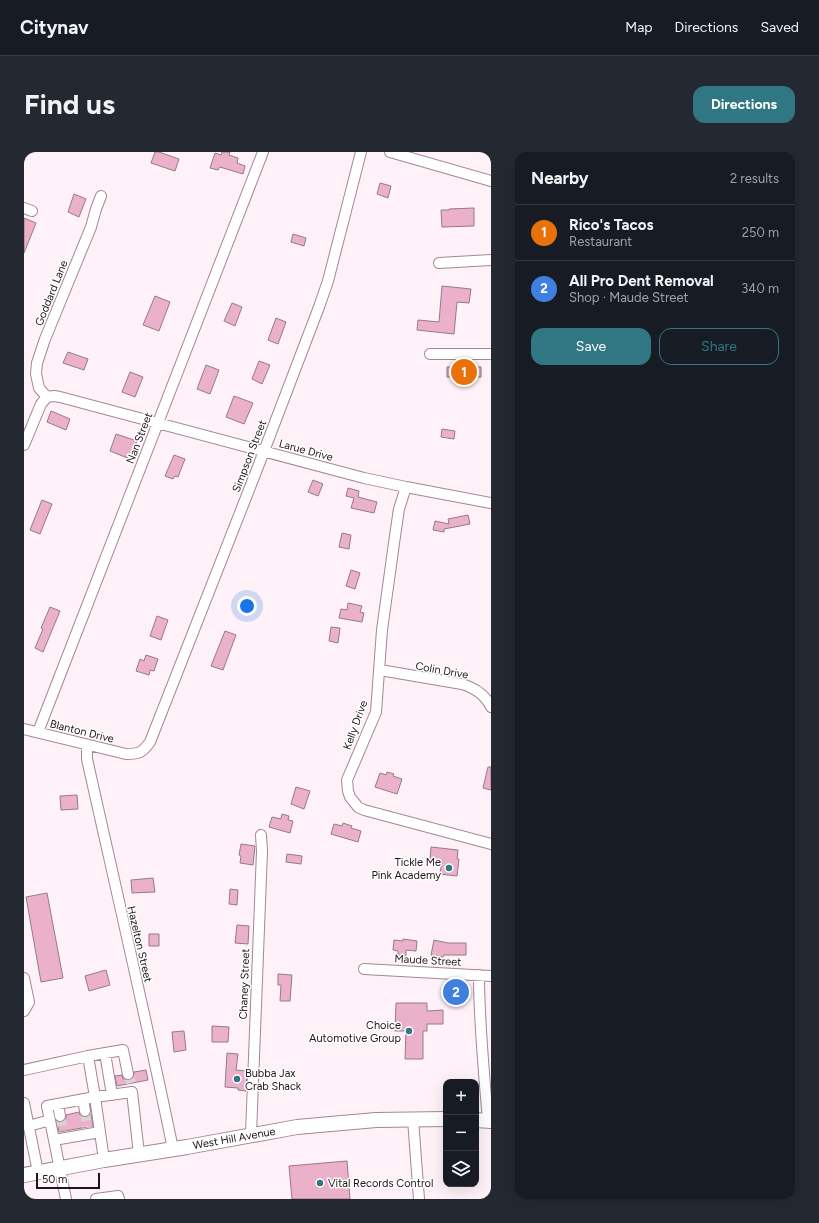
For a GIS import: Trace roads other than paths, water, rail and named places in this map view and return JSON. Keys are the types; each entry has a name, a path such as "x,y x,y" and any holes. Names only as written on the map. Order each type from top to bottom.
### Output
{"highway":[{"name":"West Hill Avenue","path":"24,1175 297,1127 376,1120 443,1119"}],"street":[{"name":"Nan Street","path":"38,732 262,152"},
{"name":"Simpson Street","path":"134,754 138,754 145,749 150,742 328,281 361,152"},
{"path":"390,152 491,181"},
{"name":"Goddard Lane","path":"47,398 39,388 36,374 37,363 45,339 91,227 101,196"},
{"path":"439,262 491,260"},
{"path":"430,354 491,354"},
{"name":"Larue Drive","path":"47,398 54,396 60,397 364,478 491,503"},
{"path":"24,445 41,404 47,398"},
{"name":"Kelly Drive","path":"406,487 399,509 382,630 376,712 347,780 348,791 358,807 364,810 491,844"},
{"name":"Colin Drive","path":"380,670 462,684 471,687 485,697 491,707"},
{"name":"Blanton Drive","path":"24,729 126,754 134,754"},
{"name":"Hazelton Street","path":"87,745 87,759 173,1149"},
{"name":"Chaney Street","path":"251,1134 262,851 261,835"},
{"name":"Maude Street","path":"364,968 491,976"},
{"path":"479,975 485,1120"},
{"path":"24,978 29,1002 24,1011"},
{"path":"24,1070 123,1050 130,1083 139,1154"},
{"path":"105,1053 112,1095"},
{"path":"88,1056 104,1160"},
{"path":"66,1199 47,1106 112,1095 130,1083"},
{"path":"83,1099 84,1111"},
{"path":"24,1102 38,1172"},
{"path":"58,1104 60,1116"},
{"path":"413,1119 419,1199"},
{"path":"29,1126 50,1120"},
{"path":"54,1140 63,1135 88,1130 100,1132"},
{"path":"96,1199 119,1197"}],"tunnel":[{"path":"128,1074 131,1083"},
{"path":"85,1111 87,1127"},
{"path":"60,1116 63,1131"}],"place":[{"name":"Rico's Tacos","path":"464,372"},
{"name":"Tickle Me Pink Academy","path":"449,868"},
{"name":"All Pro Dent Removal","path":"456,992"},
{"name":"Choice Automotive Group","path":"409,1031"},
{"name":"Bubba Jax Crab Shack","path":"237,1079"},
{"name":"Vital Records Control","path":"320,1183"}]}
